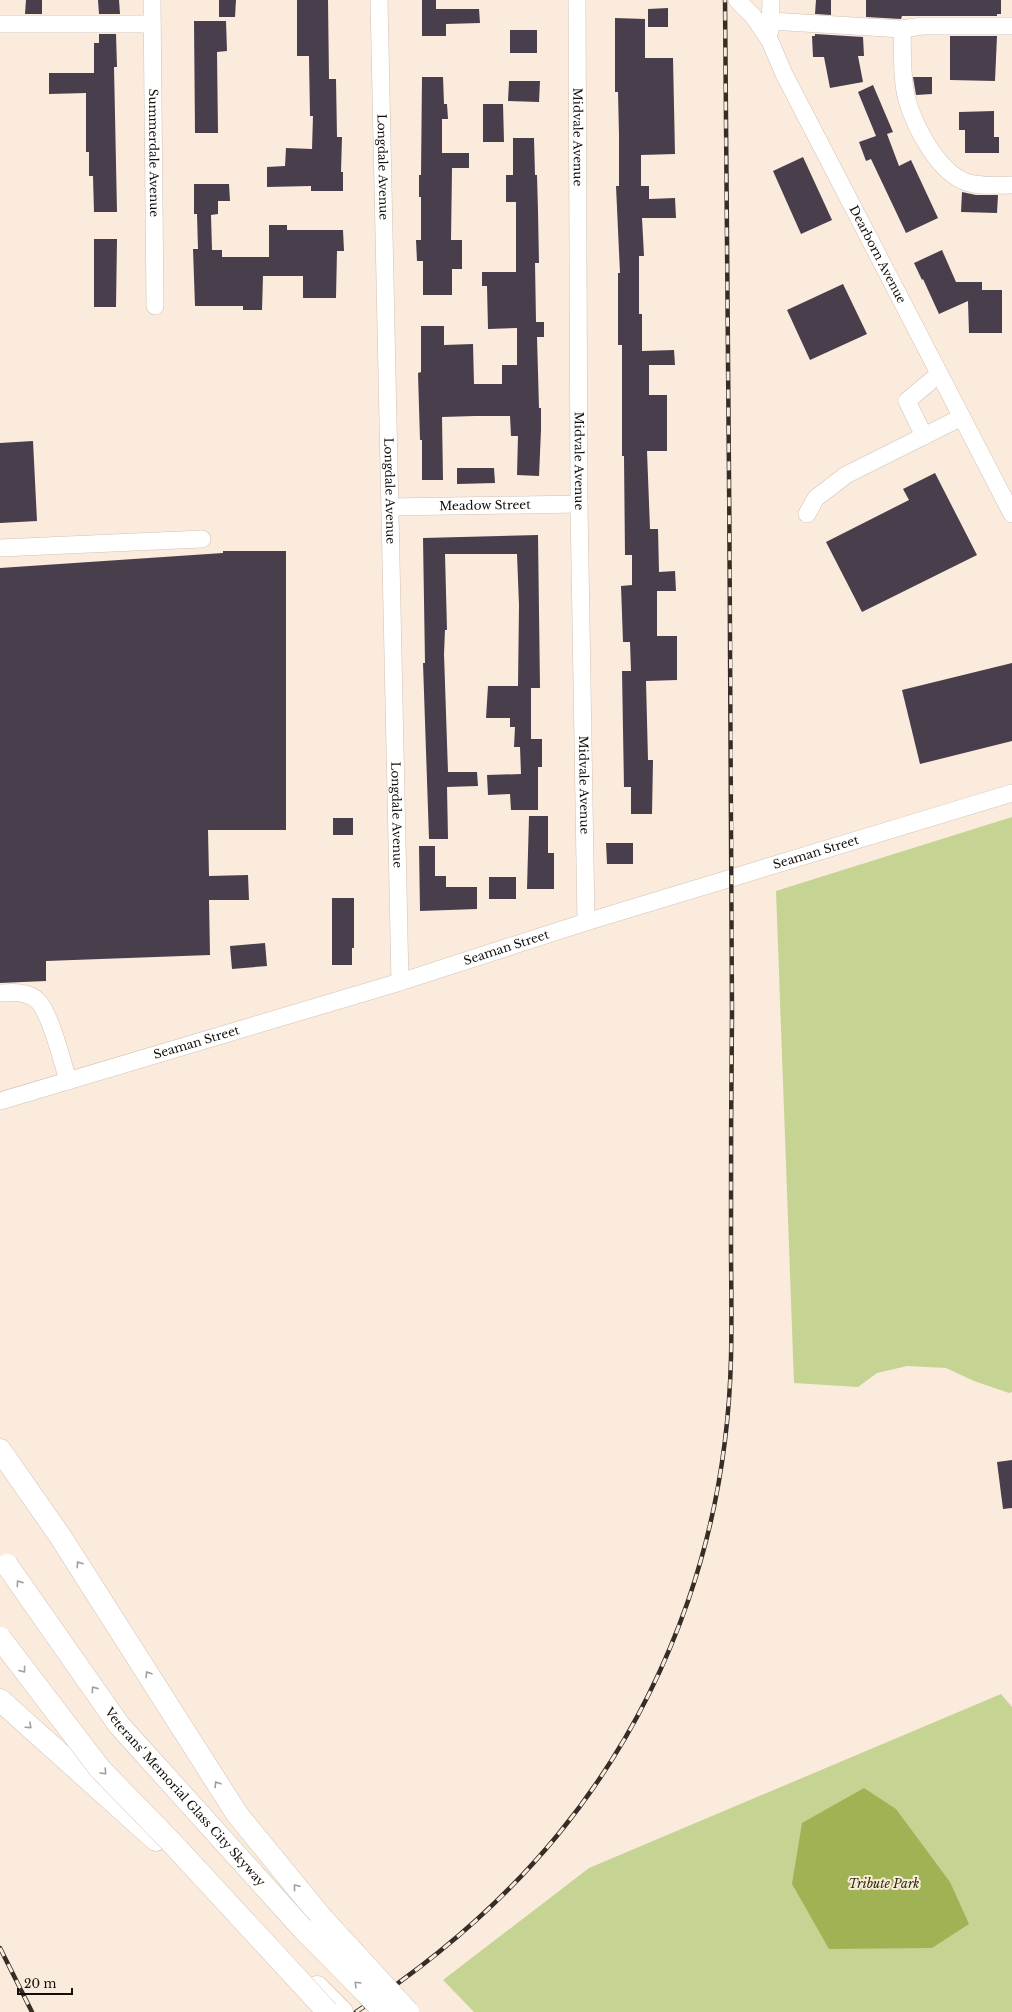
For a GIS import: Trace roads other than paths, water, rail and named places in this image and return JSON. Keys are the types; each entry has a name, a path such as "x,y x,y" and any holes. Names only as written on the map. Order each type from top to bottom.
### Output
{"highway":[{"path":"0,1450 65,1542 236,1814 321,1918 408,2012"},
{"name":"Veterans' Memorial Glass City Skyway","path":"3,1560 120,1725 303,1929 385,2012"},
{"path":"0,1638 100,1769 172,1843 328,2012"},
{"path":"0,1700 311,1981 342,2012"}],"street":[{"name":"Summerdale Avenue","path":"152,0 155,306"},
{"name":"Longdale Avenue","path":"379,0 400,982"},
{"name":"Midvale Avenue","path":"577,0 579,504 586,922"},
{"name":"Dearborn Avenue","path":"737,0 753,16 770,41 784,74 1012,514"},
{"path":"770,41 771,0"},
{"path":"770,21 902,30 922,26 1012,26"},
{"path":"0,24 152,24"},
{"path":"902,30 902,62 907,100 913,116 931,150 952,174 967,182 986,185 1012,184"},
{"path":"924,436 907,401 939,374"},
{"path":"807,514 816,498 846,476 962,417"},
{"name":"Meadow Street","path":"391,507 579,504"},
{"path":"0,548 202,539"},
{"name":"Seaman Street","path":"0,1101 400,982 586,922 1012,793"},
{"path":"0,993 24,994 39,1001 54,1035 68,1081"}],"railway":[{"path":"356,2012 413,1972 465,1930 514,1884 558,1835 597,1782 632,1726 662,1666 698,1572 719,1481 727,1420 731,1358 731,760 725,0"},
{"path":"0,1948 32,2012"}],"park label":[{"name":"Tribute Park","path":"884,1884"}]}
